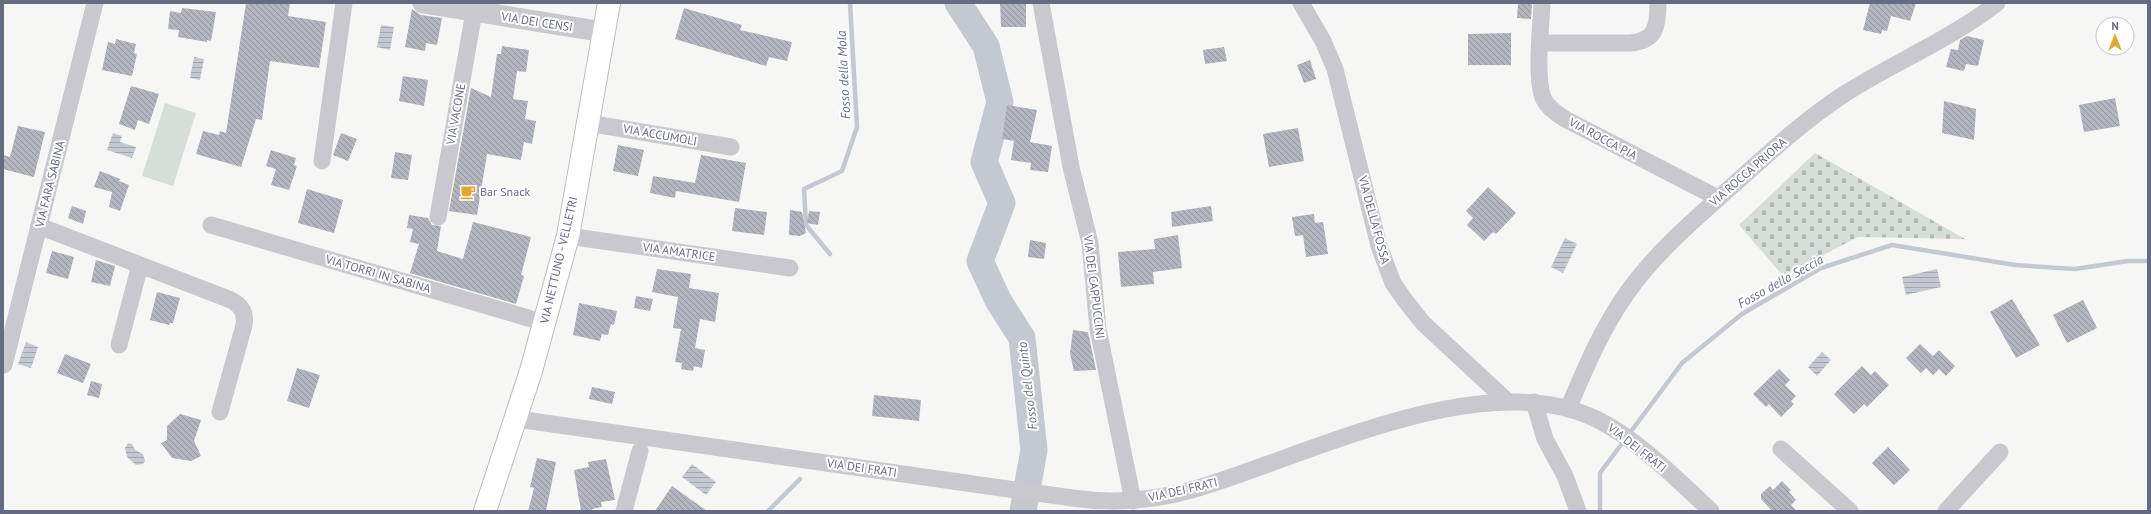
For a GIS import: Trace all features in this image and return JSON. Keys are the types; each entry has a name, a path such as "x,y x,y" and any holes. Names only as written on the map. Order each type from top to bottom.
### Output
{"main road":[{"name":"VIA NETTUNO - VELLETRI","path":"485,511 517,418 545,323 568,236 609,3"}],"street":[{"name":"VIA FARA SABINA","path":"4,365 95,3"},
{"path":"322,161 344,3"},
{"name":"VIA DEI CENSI","path":"424,3 604,32"},
{"name":"VIA DEI CAPPUCCINI","path":"1041,3 1071,167 1090,243 1098,329 1133,501"},
{"name":"VIA DELLA FOSSA","path":"1301,3 1323,41 1335,69 1379,246 1393,283 1424,323 1507,401"},
{"name":"VIA ROCCA PIA","path":"1542,3 1540,43 1541,89 1544,99 1554,111 1565,119 1718,198"},
{"path":"1540,43 1630,43 1644,41 1650,38 1654,31 1658,16 1658,3"},
{"name":"VIA ROCCA PRIORA","path":"1568,409 1600,339 1628,292 1668,244 1801,125 1882,71 1974,19 1997,3"},
{"name":"VIA VACONE","path":"438,217 474,12"},
{"name":"VIA ACCUMOLI","path":"588,123 731,147"},
{"name":"VIA TORRI IN SABINA","path":"211,225 545,323"},
{"path":"39,226 231,300 242,309 244,325 220,412"},
{"name":"VIA AMATRICE","path":"568,236 790,268"},
{"path":"119,345 140,265"},
{"name":"VIA DEI FRATI","path":"517,418 1086,500 1133,501 1195,490 1361,433 1423,414 1469,404 1507,401 1534,402 1592,416 1618,432 1641,449 1711,511"},
{"path":"1534,402 1542,432 1565,476 1578,511"},
{"path":"1781,449 1850,511"},
{"path":"624,511 640,451"},
{"path":"1946,511 2000,452"}],"green space":[{"path":"165,103 196,113 173,186 142,176"},
{"path":"1815,153 1965,239 1858,237 1783,276 1739,225"}],"shaded area":[{"path":"381,25 394,27 390,50 377,47"},
{"path":"194,57 204,59 200,80 190,78"},
{"path":"113,133 122,136 120,142 136,147 132,158 107,150"},
{"path":"1565,238 1577,244 1563,273 1551,267"},
{"path":"1937,269 1941,287 1906,295 1902,277"},
{"path":"26,342 38,347 31,368 18,364"},
{"path":"1822,352 1831,360 1817,376 1808,367"},
{"path":"128,443 132,444 135,450 143,454 145,461 143,464 136,465 127,457 125,448"},
{"path":"692,464 716,482 706,495 682,477"}],"building":[{"path":"246,3 290,3 288,16 326,22 319,68 270,61 262,120 256,119 241,167 196,154 203,131 219,135 220,131 226,133"},
{"path":"1000,3 1026,3 1026,27 1001,27"},
{"path":"1518,3 1532,3 1531,19 1517,18"},
{"path":"1870,3 1916,3 1910,21 1891,16 1887,31 1882,30 1881,34 1863,30"},
{"path":"182,8 216,12 211,41 207,40 207,42 178,37 179,30 168,29 170,11 181,13"},
{"path":"684,8 742,25 740,30 792,42 787,61 769,57 766,66 675,39"},
{"path":"412,9 421,15 442,18 437,45 426,43 425,51 405,47"},
{"path":"1511,33 1511,65 1468,65 1468,34"},
{"path":"1967,36 1984,40 1978,66 1966,64 1964,71 1946,67 1951,49 1958,50 1960,40"},
{"path":"116,39 136,44 134,53 137,54 132,76 102,70 108,42 115,44"},
{"path":"502,46 529,50 526,72 517,71 513,99 528,101 525,119 536,121 532,144 524,142 521,160 487,154 477,215 449,211 471,88 491,97 497,54 501,54"},
{"path":"1224,47 1227,61 1205,64 1203,50"},
{"path":"1310,60 1316,79 1304,83 1297,65"},
{"path":"403,76 428,80 424,106 399,101"},
{"path":"131,86 159,94 149,124 138,120 135,130 119,124"},
{"path":"2115,98 2120,126 2084,132 2079,105"},
{"path":"1944,101 1976,109 1974,140 1942,133"},
{"path":"1007,105 1037,110 1030,142 1052,146 1048,172 1030,170 1031,163 1011,160 1014,141 1002,139"},
{"path":"18,126 45,132 34,177 3,169 3,155 10,157"},
{"path":"1298,128 1304,161 1269,167 1263,134"},
{"path":"341,133 357,139 348,161 333,155"},
{"path":"618,145 644,150 638,176 613,171"},
{"path":"271,150 296,158 294,165 297,166 289,190 271,185 276,169 266,166"},
{"path":"395,152 412,155 408,180 391,178"},
{"path":"701,155 746,163 739,202 676,191 675,198 650,193 653,176 695,183"},
{"path":"100,171 120,179 119,181 129,185 120,211 109,207 112,192 94,187"},
{"path":"1488,187 1516,213 1496,234 1493,232 1484,241 1467,225 1473,218 1466,211"},
{"path":"307,189 343,200 334,233 298,223"},
{"path":"72,206 86,211 83,224 68,218"},
{"path":"1211,206 1213,221 1172,227 1171,212"},
{"path":"735,208 767,212 764,235 732,231"},
{"path":"790,210 802,212 806,233 800,236 789,235"},
{"path":"809,211 820,212 818,225 807,223"},
{"path":"1314,214 1315,223 1323,222 1328,254 1306,257 1303,235 1295,236 1292,217"},
{"path":"409,215 428,218 432,225 441,226 437,251 463,259 473,222 531,237 521,275 524,276 516,304 410,273 419,244 410,242 413,229 407,228"},
{"path":"1178,235 1182,268 1153,272 1154,284 1121,287 1118,252 1155,249 1154,239"},
{"path":"1030,240 1046,243 1044,259 1028,257"},
{"path":"52,251 74,257 68,279 46,273"},
{"path":"96,260 115,266 110,286 91,282"},
{"path":"657,269 691,274 689,288 719,293 715,322 700,319 695,348 705,350 702,368 694,366 693,371 681,369 682,363 675,362 681,329 673,328 678,297 652,292"},
{"path":"157,292 180,298 173,323 170,323 169,325 150,320"},
{"path":"636,296 653,299 650,311 634,308"},
{"path":"2012,299 2040,345 2016,358 1990,312"},
{"path":"2083,300 2097,328 2067,343 2053,315"},
{"path":"579,303 617,311 614,325 611,324 608,335 602,334 600,341 573,335"},
{"path":"1073,330 1088,332 1096,370 1074,371 1070,353"},
{"path":"1920,344 1933,356 1939,350 1955,366 1946,376 1939,369 1933,375 1926,368 1921,373 1906,358"},
{"path":"65,354 91,364 83,383 57,373"},
{"path":"1862,366 1871,375 1875,371 1889,385 1867,407 1864,404 1854,414 1834,394"},
{"path":"297,368 320,375 309,408 287,401"},
{"path":"1779,369 1790,380 1785,385 1796,396 1791,401 1794,404 1781,417 1769,404 1766,407 1753,394"},
{"path":"91,381 102,384 99,398 87,395"},
{"path":"592,387 615,392 612,404 589,399"},
{"path":"874,395 921,400 919,421 872,416"},
{"path":"180,414 201,420 194,441 201,456 191,461 172,458 161,443 167,440 167,426"},
{"path":"1888,447 1910,470 1894,485 1872,463"},
{"path":"537,458 556,462 546,511 528,511 534,488 530,487"},
{"path":"606,459 615,500 601,502 602,507 592,509 592,511 581,511 574,470 589,467 588,462"},
{"path":"1782,481 1791,490 1789,492 1796,500 1791,505 1797,511 1772,511 1761,499 1761,494 1770,486 1773,490"},
{"path":"672,486 707,511 655,511"}],"waterway":[{"name":"Fosso della Mola","path":"830,254 806,225 804,189 842,171 857,127 850,3"},
{"name":"Fosso del Quinto","path":"958,3 986,46 1000,102 984,162 1002,203 980,261 998,300 1022,338 1034,450 1023,511"},
{"name":"Fosso della Seccia","path":"1600,511 1600,473 1682,363 1742,314 1821,268 1892,245 2015,265 2075,269 2128,261 2148,261"},
{"name":"Fosso della Mola","path":"768,511 800,479"}],"place":[{"name":"Bar Snack","path":"468,192"}]}
